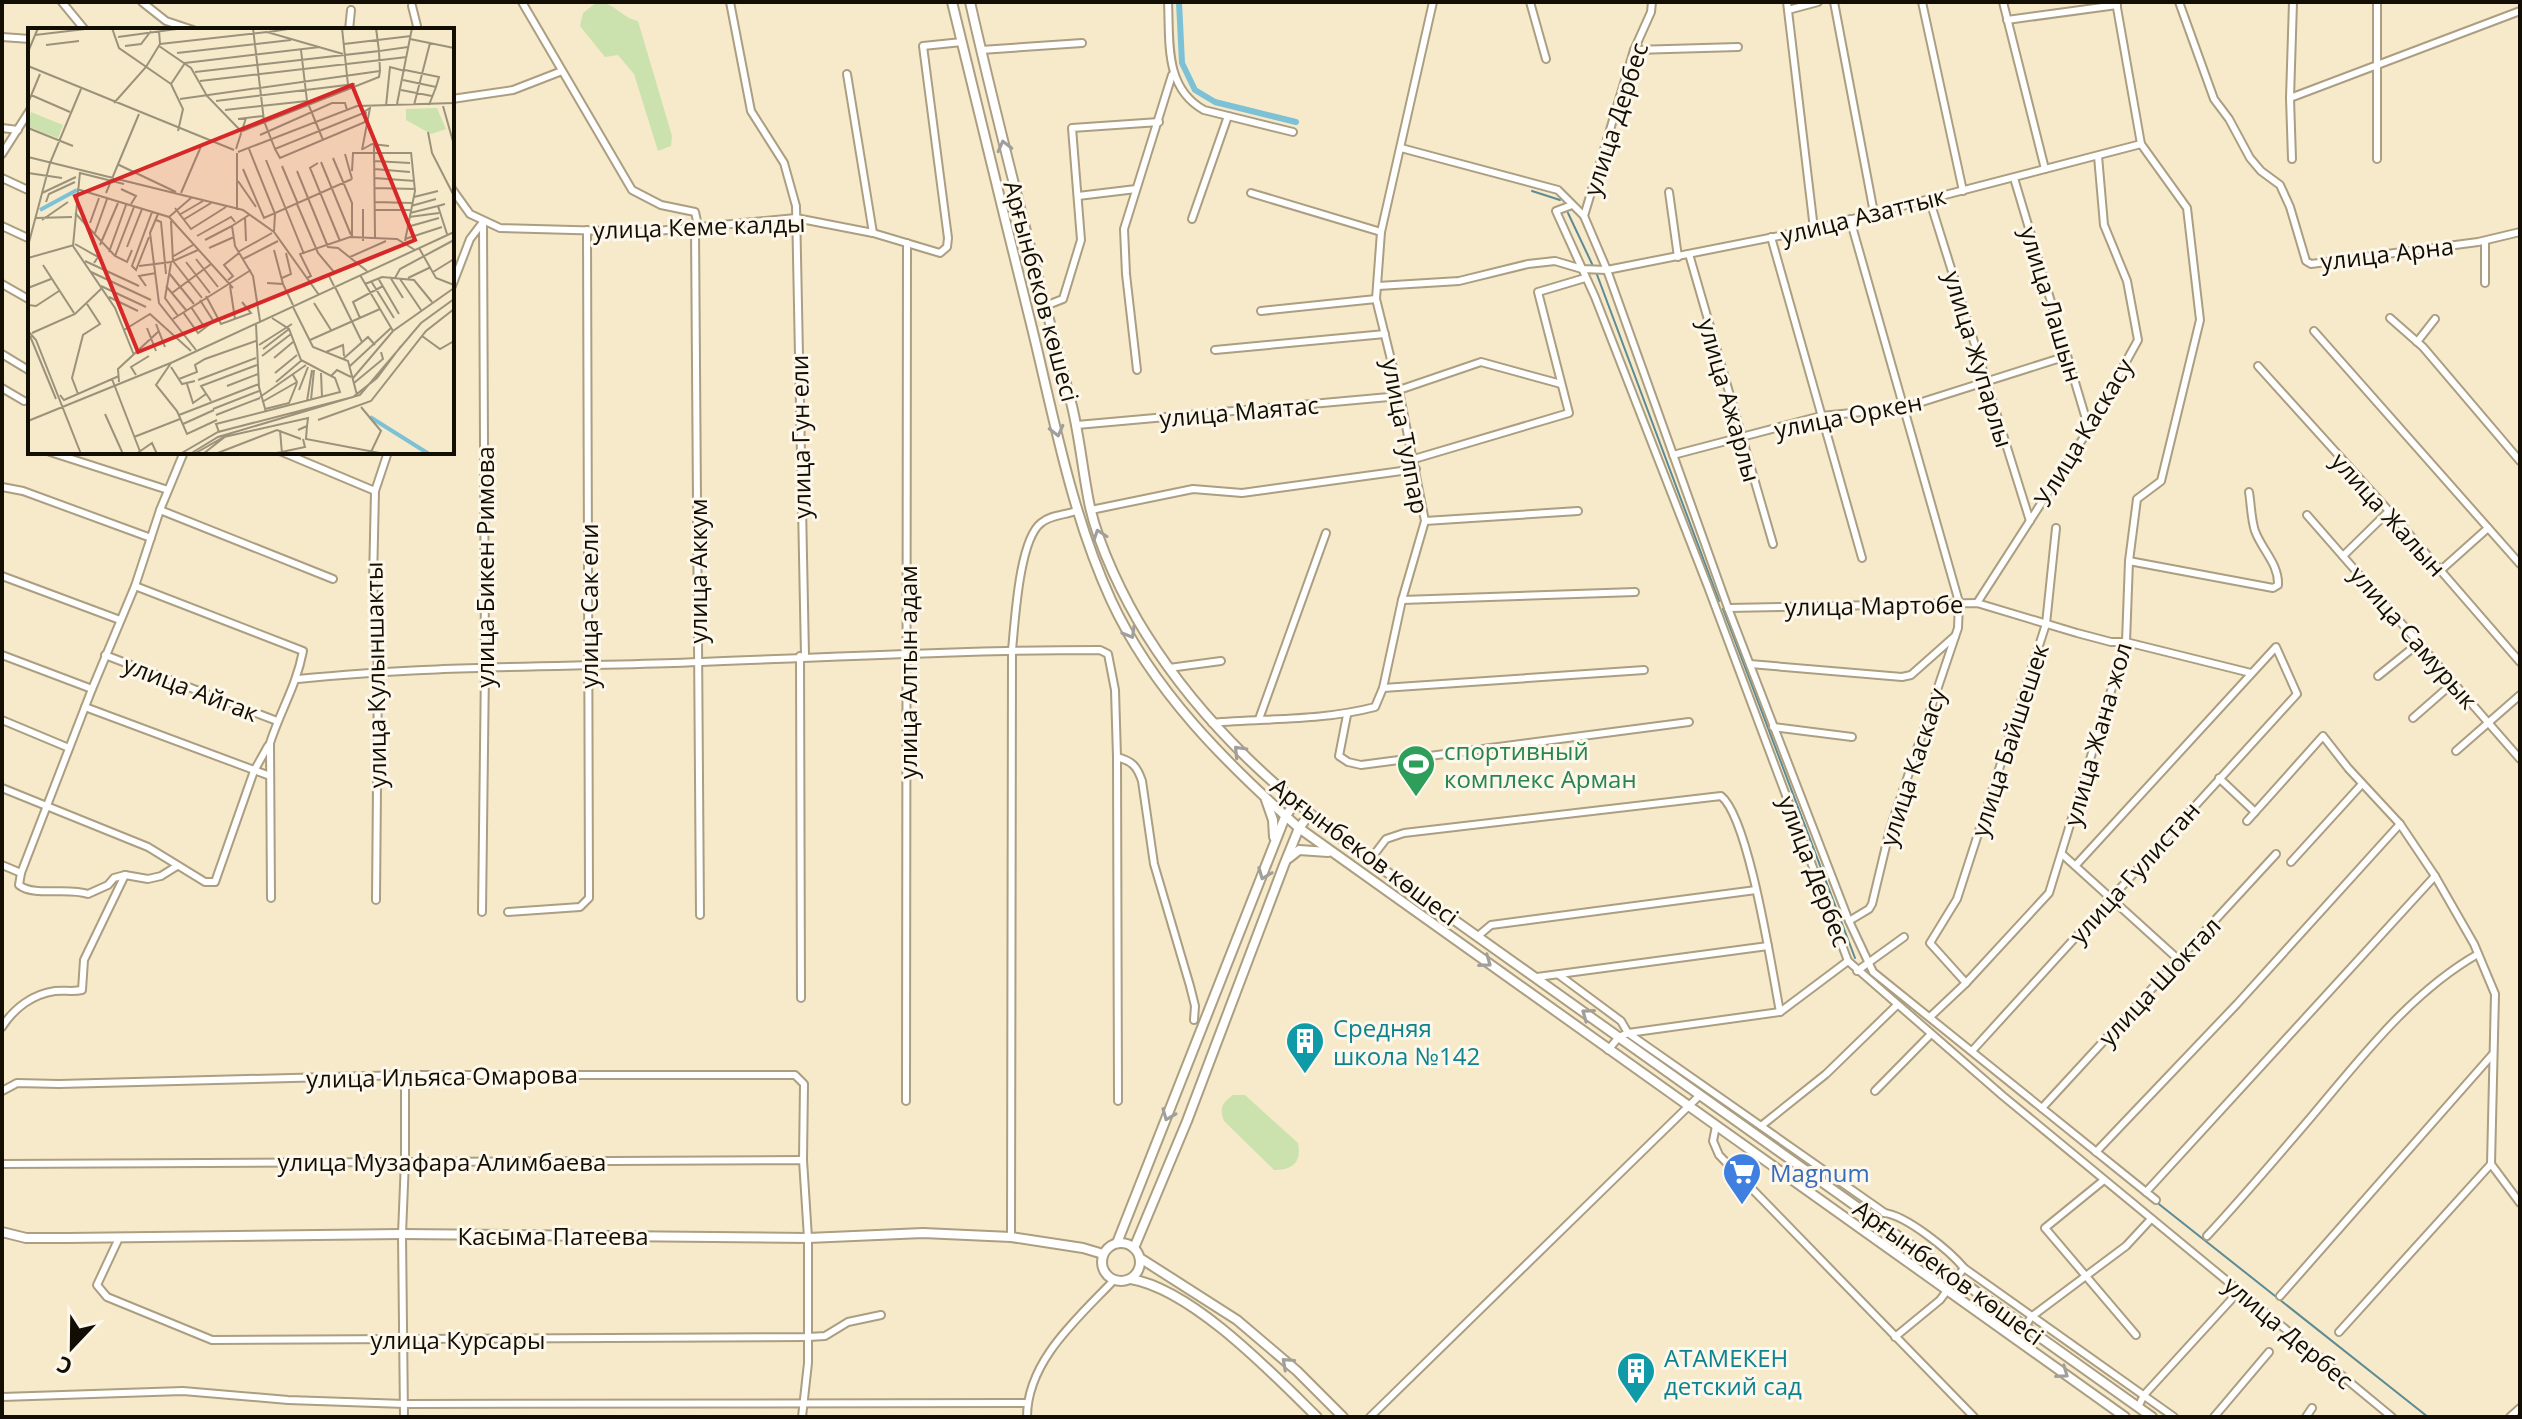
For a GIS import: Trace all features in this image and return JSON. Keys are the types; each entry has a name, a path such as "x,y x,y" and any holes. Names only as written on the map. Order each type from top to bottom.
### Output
{"main road":[{"name":"Арғынбеков көшесі","path":"952,2 1076,511 1112,601 1140,652 1175,703 1246,782 1299,828 2125,1417"},
{"name":"Арғынбеков көшесі","path":"970,2 1018,202 1077,425 1091,510 1104,548 1145,632 1212,723 1258,771 1309,815 1623,1035 1700,1095 2152,1417"},
{"path":"1002,205 1018,202"},
{"path":"1266,799 1275,833 1273,851"},
{"path":"1295,803 1285,817 1117,1243 1103,1254 1102,1265 1106,1274 1114,1280 1131,1279 1160,1288 1203,1316 1278,1379 1317,1417"},
{"path":"1134,1248 1187,1121 1284,865 1299,828 1309,815"},
{"path":"1284,865 1299,850 1331,852"},
{"name":"Касыма Патеева","path":"2,1232 26,1238 402,1234 808,1238 923,1233 1011,1237 1103,1254"},
{"path":"1117,1243 1134,1248 1140,1258 1237,1320 1282,1357 1343,1417"},
{"path":"1131,1279 1139,1270 1140,1258"}],"street":[{"path":"62,2 81,28"},
{"path":"142,2 166,21 187,28"},
{"path":"522,2 632,190 661,205 695,212 695,228"},
{"name":"улица Гун ели","path":"730,2 751,111 784,163 796,206 802,656 801,998"},
{"path":"1137,370 1124,229 1172,75 1168,2"},
{"name":"улица Тулпар","path":"1383,688 1402,600 1425,521 1400,393 1376,299 1381,232 1433,2"},
{"path":"1530,2 1546,59"},
{"name":"улица Дербес","path":"1652,2 1651,12 1634,50 1584,216 1607,270 1728,608 1849,921 1873,972 2156,1200"},
{"path":"1814,229 1788,6 1818,2"},
{"path":"1834,2 1874,213"},
{"path":"1922,2 1963,191"},
{"path":"2003,2 2045,169"},
{"name":"улица Арна","path":"2179,2 2214,99 2250,158 2280,185 2306,261 2311,264 2485,241 2520,232"},
{"path":"2292,159 2293,2"},
{"path":"2377,2 2377,159"},
{"path":"2007,20 2116,4"},
{"name":"улица Жана жол","path":"1930,1017 1966,983 2049,893 2126,642 2129,561 2137,499 2161,481 2200,320 2187,208 2141,144 2116,4"},
{"path":"412,6 418,28"},
{"path":"349,28 351,10"},
{"path":"2290,98 2520,11"},
{"path":"2,37 28,39"},
{"name":"улица Кеме калды","path":"483,222 500,228 646,232 796,218 873,233 940,253 947,247 948,238 923,46 962,42"},
{"path":"981,50 1082,43"},
{"path":"1634,50 1738,47"},
{"path":"454,99 513,90 562,71"},
{"path":"847,74 873,233"},
{"path":"1172,75 1193,103 1204,110 1293,132"},
{"path":"2,154 28,113"},
{"path":"1192,219 1228,116"},
{"path":"1045,306 1063,299 1081,240 1072,128 1159,122"},
{"path":"2,128 18,130"},
{"name":"улица Азаттык","path":"1378,286 1459,281 1528,264 1555,261 1582,269 1607,270 1678,257 1814,229 2141,144"},
{"path":"1401,148 1558,190 1584,216"},
{"name":"Улица Каскасу","path":"1977,603 2089,429 2138,340 2127,281 2104,225 2098,156"},
{"path":"2,178 28,190"},
{"name":"улица Лашын","path":"2014,178 2089,429"},
{"path":"1078,196 1136,189"},
{"path":"454,192 470,214 483,222 470,239 454,281"},
{"path":"1669,192 1678,257"},
{"path":"1251,193 1381,232"},
{"name":"улица Жупарлы","path":"1929,198 2030,521"},
{"name":"улица Дербес","path":"1572,205 1556,211 1601,311 1848,961 2104,1180 2392,1417"},
{"path":"1850,219 1959,602"},
{"name":"улица Бикен Римова","path":"482,912 485,667 483,222"},
{"path":"2,226 28,238"},
{"name":"улица Аккум","path":"695,228 700,915"},
{"name":"улица Сак ели","path":"508,912 580,907 589,898 587,230"},
{"path":"1771,237 1862,558"},
{"path":"2485,241 2485,283"},
{"name":"улица Алтын адам","path":"906,1101 907,243"},
{"name":"улица Ажарлы","path":"1689,254 1773,544"},
{"path":"1414,459 1569,413 1538,292 1585,278"},
{"path":"2,284 28,299"},
{"path":"1261,311 1376,299"},
{"path":"2390,318 2417,342 2520,461"},
{"path":"2417,342 2435,319"},
{"path":"2314,331 2520,564"},
{"path":"1215,350 1385,334"},
{"path":"2,354 28,370"},
{"name":"улица Оркен","path":"1673,455 1821,416 1903,408 2067,356"},
{"name":"улица Маятас","path":"1077,425 1400,393 1481,362 1561,384"},
{"name":"улица Жалын","path":"2258,366 2520,662"},
{"path":"2,388 24,401"},
{"path":"56,454 168,490"},
{"path":"177,866 161,876 148,879 125,875 114,878 108,885 88,894 76,890 26,891 19,885 21,873 105,655 135,586 160,510 183,454"},
{"path":"287,454 375,491"},
{"name":"улица Кулыншакты","path":"376,900 378,671 373,582 375,491 387,454"},
{"path":"1091,510 1193,489 1242,493 1416,469"},
{"path":"2,487 23,491 151,538"},
{"path":"2129,561 2273,588 2278,585 2279,579 2255,530 2249,492"},
{"path":"160,510 333,579"},
{"path":"1011,1237 1012,650 1021,571 1034,529 1045,519 1076,511"},
{"path":"1425,521 1578,511"},
{"path":"2343,556 2389,511"},
{"name":"улица Самурык","path":"2307,515 2520,759"},
{"name":"улица Байшешек","path":"1966,983 1930,943 1957,899 2046,624 2056,528"},
{"path":"2441,570 2488,528"},
{"path":"1259,719 1326,533"},
{"path":"2,576 120,620"},
{"path":"2,788 148,847 205,882 215,882 254,771 298,679 303,651 135,586"},
{"path":"1402,600 1635,592"},
{"name":"улица Каскасу","path":"1849,921 1872,904 1890,829 1956,635 1959,602"},
{"name":"улица Мартобе","path":"1728,608 1977,603 2111,642 2126,642 2251,673"},
{"path":"1750,664 1902,677 1911,675 1956,635"},
{"path":"2378,676 2419,643"},
{"name":"улица Гулистан","path":"1972,1051 2297,694 2276,647 2251,673"},
{"path":"298,679 378,671 588,666 802,656 1012,650 1100,650 1108,654 1115,690 1117,757 1118,1101"},
{"name":"улица Айгак","path":"2,655 92,689"},
{"name":"улица Айгак","path":"105,655 277,721"},
{"path":"1169,668 1221,661"},
{"path":"1212,723 1347,715 1375,707 1383,688 1644,670"},
{"path":"2076,865 2251,673"},
{"path":"2413,718 2453,683"},
{"path":"2456,751 2520,695"},
{"path":"85,707 270,776"},
{"path":"1347,715 1339,756 1342,760 1361,765 1689,722"},
{"path":"2,720 69,748"},
{"path":"1773,727 1852,737"},
{"path":"2247,821 2323,736 2400,824 2435,876 2478,954 2495,994 2491,1164 2520,1203"},
{"path":"270,743 271,898"},
{"path":"1117,757 1130,760 1138,768 1142,781 1154,864 1190,986 1195,1006 1194,1020"},
{"path":"2219,778 2255,812"},
{"path":"2291,862 2362,784"},
{"path":"1370,860 1386,839 1404,833 1721,796 1728,801 1738,821 1756,890 1780,1012"},
{"path":"2096,1152 2237,1004 2400,824"},
{"path":"2062,854 2179,960"},
{"name":"улица Шоктал","path":"2042,1108 2276,854"},
{"path":"2,865 21,873"},
{"path":"2,1027 15,1010 36,996 82,990 84,960 125,875"},
{"path":"2146,1192 2435,876"},
{"path":"1478,936 1491,925 1756,890"},
{"path":"1857,971 1904,937"},
{"path":"1537,977 1768,946"},
{"path":"2207,1236 2366,1052 2436,983 2456,966 2478,954"},
{"path":"1608,1050 1623,1035 1780,1012 1848,961"},
{"path":"1559,975 1621,1021 1623,1035 1885,1213 1902,1219 2031,1317 2174,1417"},
{"path":"1761,1126 1826,1074 1897,1005"},
{"path":"1875,1091 1931,1034"},
{"path":"2280,1296 2492,1055"},
{"path":"404,1417 402,1234 405,1075"},
{"name":"улица Ильяса Омарова","path":"2,1091 17,1083 405,1075 795,1075 804,1084 803,1160"},
{"path":"1370,1417 1700,1095"},
{"path":"1716,1126 1713,1141 1719,1155 1974,1417"},
{"path":"802,1417 808,1337 808,1238 803,1160"},
{"name":"улица Музафара Алимбаева","path":"2,1164 803,1160"},
{"path":"2339,1332 2491,1164"},
{"path":"2104,1180 2045,1228 2136,1335"},
{"path":"1873,1218 1885,1213"},
{"path":"2025,1327 2031,1317 2126,1246 2151,1219"},
{"name":"улица Курсары","path":"119,1238 97,1285 107,1297 212,1340 808,1337 825,1336 848,1322 881,1315"},
{"path":"1895,1337 1940,1300 1964,1268"},
{"path":"1027,1417 1027,1403 1041,1365 1064,1334 1114,1280"},
{"path":"2138,1407 2144,1395 2240,1290"},
{"path":"2214,1417 2269,1352"},
{"path":"2,1397 183,1391 288,1400 405,1404 1027,1403"},
{"path":"2306,1417 2312,1408"},
{"path":"2510,1417 2520,1408"}],"green space":[{"path":"597,2 638,21 672,136 671,146 658,151 634,74 618,55 605,57 580,26 583,13"},
{"path":"1233,1095 1245,1095 1298,1143 1297,1160 1291,1167 1274,1170 1224,1121 1222,1106"}],"waterway":[{"path":"1179,2 1182,63 1195,90 1215,102 1296,122"},
{"path":"1532,191 1560,200"},
{"path":"1568,213 1593,266"},
{"path":"1596,272 1719,601"},
{"path":"1723,609 1855,958"},
{"path":"1866,972 1965,1050"},
{"path":"2155,1201 2428,1417"}],"place":[{"name":"спортивный комплекс Арман","path":"1416,798"},
{"name":"Средняя школа №142","path":"1305,1075"},
{"name":"Magnum","path":"1742,1206"},
{"name":"АТАМЕКЕН детский сад","path":"1636,1405"}]}
